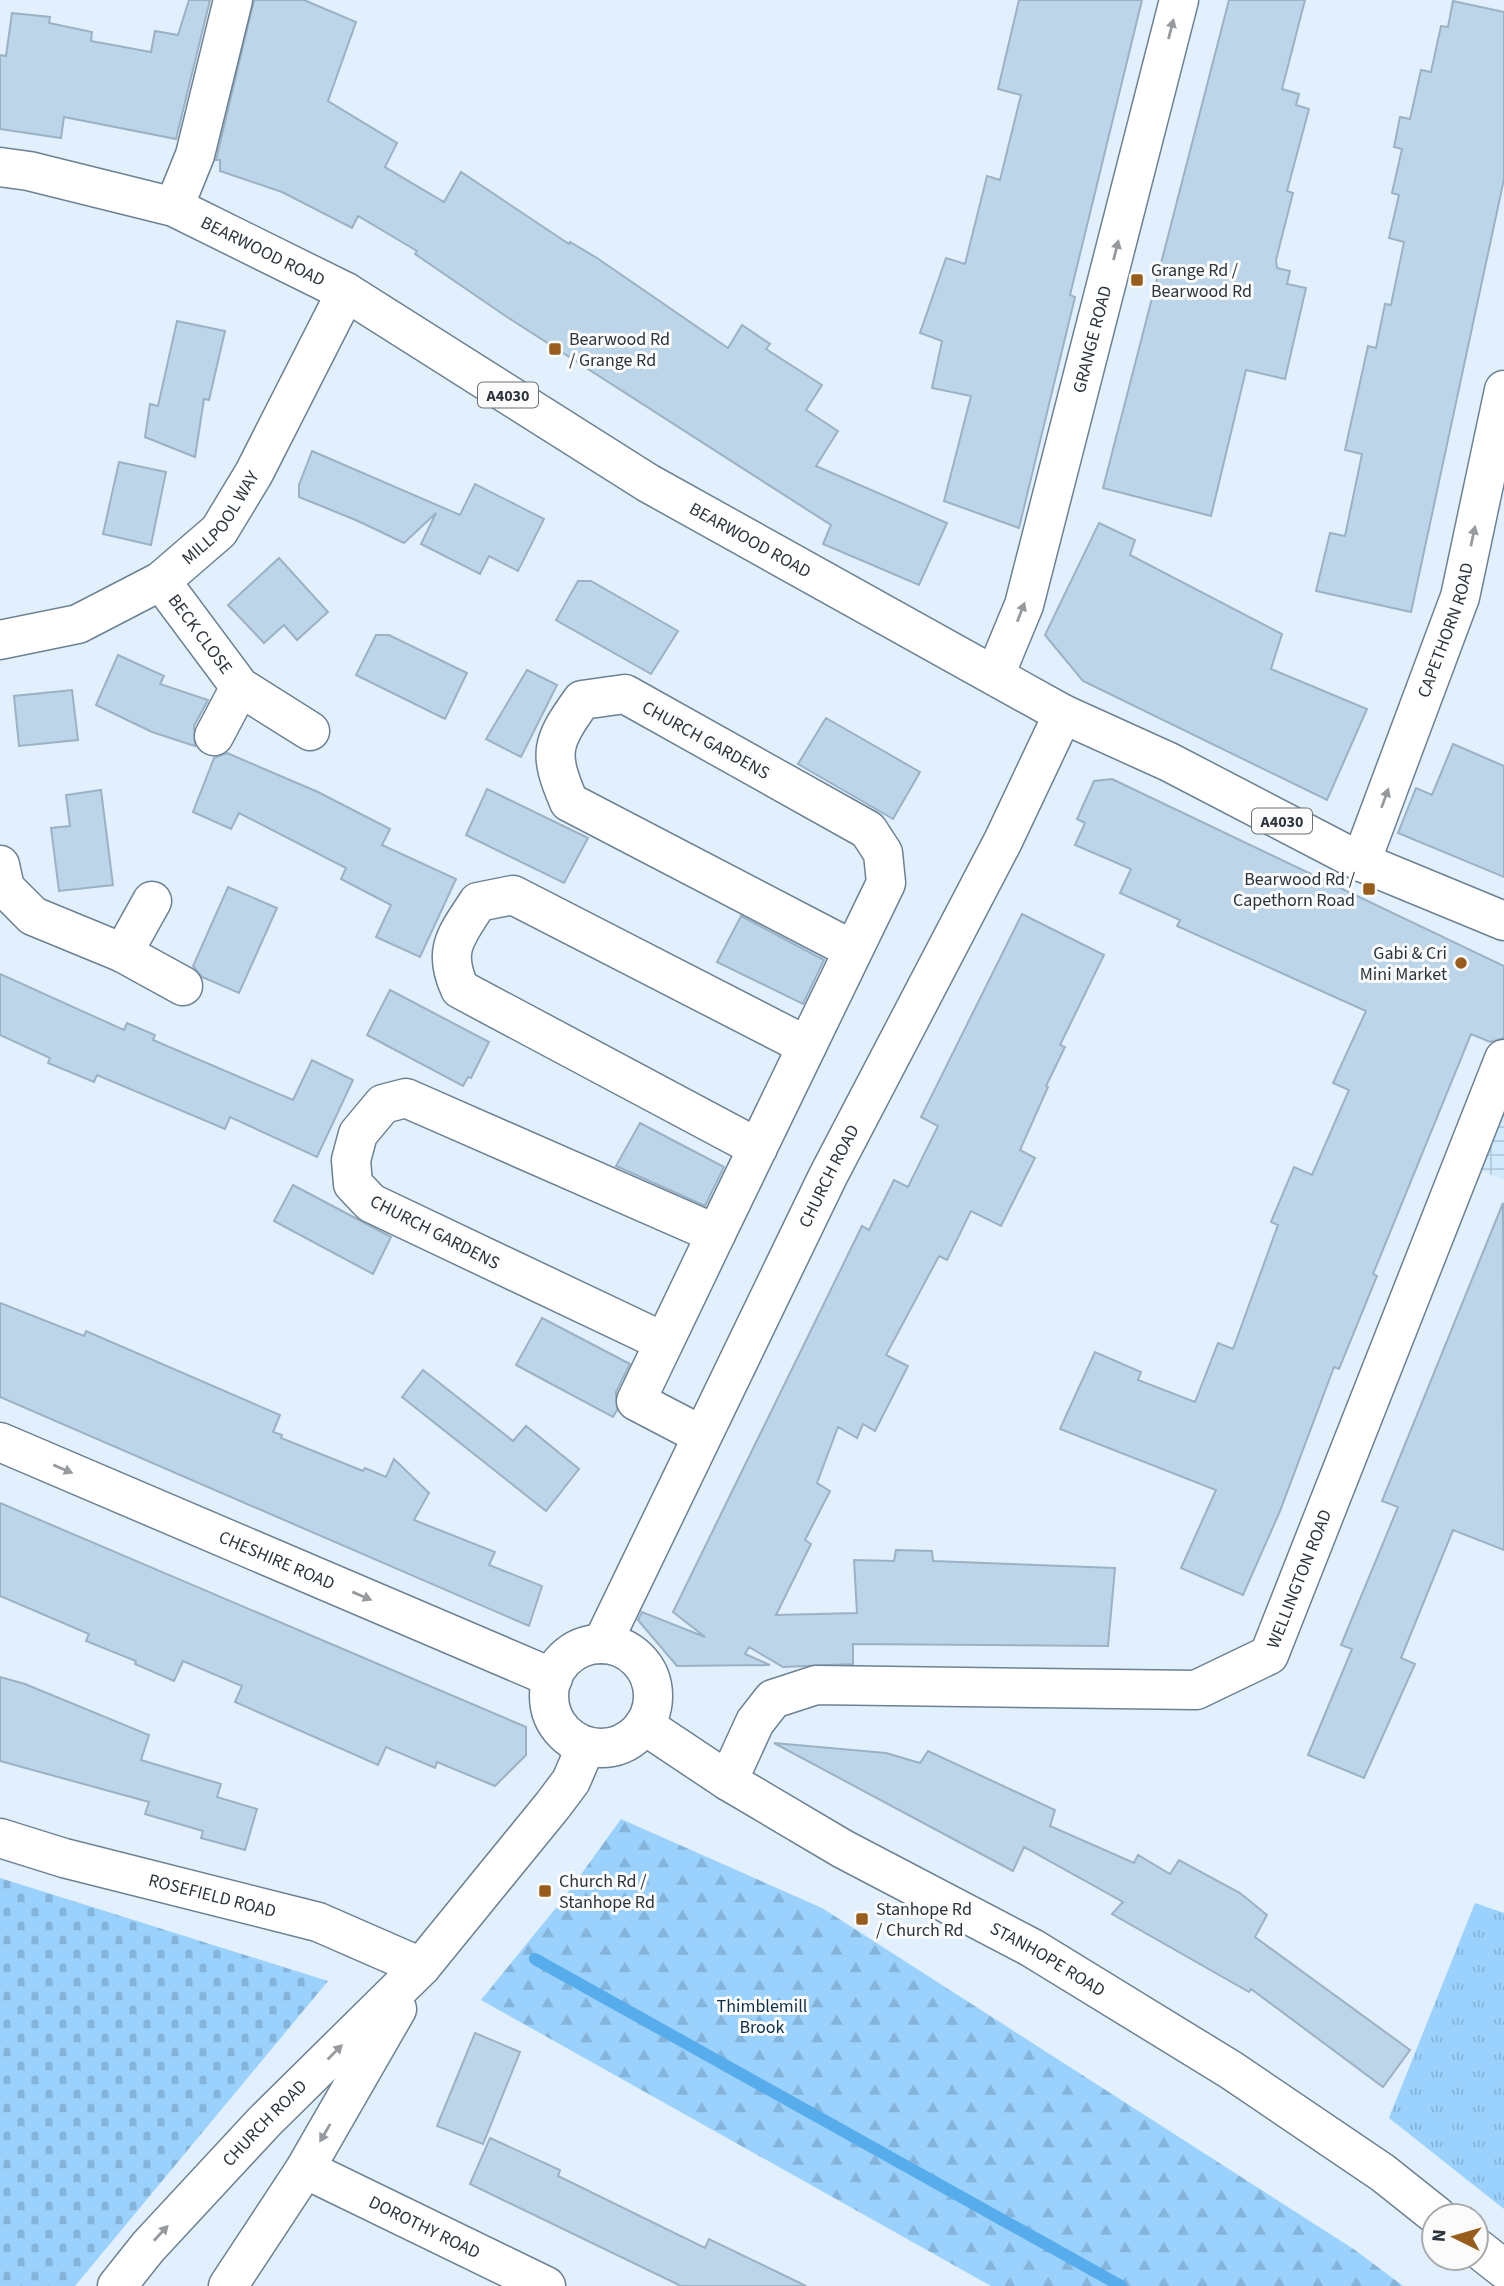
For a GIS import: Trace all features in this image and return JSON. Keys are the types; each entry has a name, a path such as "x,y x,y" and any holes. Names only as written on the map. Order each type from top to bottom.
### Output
{"street":[{"path":"174,207 195,155 233,0"},
{"name":"GRANGE ROAD","path":"995,675 1024,605 1179,0"},
{"name":"BEARWOOD ROAD","path":"0,167 29,171 174,207 346,292 648,484 1063,714 1169,762 1361,862 1504,920"},
{"name":"MILLPOOL WAY","path":"0,640 78,624 161,580 219,531 254,473 346,292"},
{"name":"CAPETHORN ROAD","path":"1361,862 1460,597 1504,390"},
{"name":"BECK CLOSE","path":"161,580 240,687 310,731"},
{"name":"BECK CLOSE","path":"214,736 240,687"},
{"name":"CHURCH GARDENS","path":"701,1435 636,1401 886,883 883,853 868,830 625,694 582,701 560,731 554,767 569,802 853,950"},
{"name":"CHURCH ROAD","path":"602,1644 828,1177 1003,841 1063,714"},
{"path":"0,865 5,888 33,916 123,953 183,986"},
{"path":"758,1148 460,989 450,966 456,936 478,902 513,895 807,1046"},
{"path":"123,953 152,901"},
{"name":"WELLINGTON ROAD","path":"728,1781 755,1723 774,1699 816,1685 1196,1690 1269,1655 1504,1059"},
{"name":"CHURCH GARDENS","path":"664,1342 371,1203 353,1184 351,1160 358,1134 383,1104 406,1098 716,1234"},
{"name":"CHESHIRE ROAD","path":"0,1442 552,1678"},
{"path":"602,1644 618,1646 643,1665 653,1695 651,1711 644,1725 633,1737 619,1745 602,1748 586,1746 571,1738 559,1726 552,1711 549,1694 552,1678 572,1653 602,1644"},
{"name":"STANHOPE ROAD","path":"644,1725 728,1781 843,1849 1032,1948 1231,2070 1383,2173 1420,2202"},
{"name":"CHURCH ROAD","path":"117,2286 148,2247 264,2122 421,1967 571,1781 586,1746"},
{"name":"ROSEFIELD ROAD","path":"0,1838 64,1858 318,1922 421,1967"},
{"name":"CHURCH ROAD","path":"228,2286 305,2169 421,1967"},
{"name":"DOROTHY ROAD","path":"305,2169 546,2286"},
{"path":"1490,2258 1504,2269"}],"shaded area":[{"path":"1504,1059 1504,1180 1463,1163"}],"green space":[{"name":"Thimblemill Brook","path":"621,1819 822,1908 1355,2250 1403,2286 991,2286 481,2000 564,1898"},
{"path":"0,1878 328,1981 75,2286 0,2286"},
{"path":"1475,1903 1504,1913 1504,2209 1389,2118"}],"building":[{"path":"189,0 210,0 176,139 64,117 61,138 0,129 0,55 6,56 12,13 50,17 49,23 92,32 91,41 151,52 155,31 178,35"},
{"path":"254,0 304,0 356,22 328,101 397,143 385,167 444,202 461,172 569,244 570,242 597,258 728,348 742,325 770,344 766,349 822,385 806,410 838,431 816,466 947,523 919,585 823,544 831,525 507,317 415,254 417,251 358,216 352,228 282,192 220,171 220,160 216,160"},
{"path":"1019,0 1142,0 1070,295 1075,297 1019,528 944,501 971,396 932,388 942,341 920,333 946,258 965,264 987,176 1000,180 1021,95 998,89"},
{"path":"1229,0 1305,0 1282,89 1299,94 1296,105 1309,109 1287,191 1293,193 1276,260 1277,268 1290,271 1287,284 1306,288 1285,379 1246,370 1211,516 1103,488"},
{"path":"1453,1 1504,12 1504,179 1411,612 1316,591 1330,533 1345,536 1362,454 1345,450 1368,346 1376,348 1385,304 1391,305 1404,242 1389,238 1399,195 1392,193 1402,149 1394,147 1400,117 1410,119 1421,70 1431,72 1441,26 1448,27"},
{"path":"177,321 225,331 209,400 204,399 195,457 145,437 150,404 158,406"},
{"path":"312,451 460,515 475,484 544,519 518,571 489,556 480,574 421,544 436,513 404,543 299,497 299,485"},
{"path":"119,462 166,472 151,545 103,534"},
{"path":"1099,523 1135,540 1130,555 1282,634 1271,669 1367,709 1327,800 1083,681 1045,635"},
{"path":"279,558 328,612 297,640 284,625 264,643 228,605"},
{"path":"578,581 591,581 678,631 651,674 556,620"},
{"path":"376,635 389,635 467,673 445,719 356,675"},
{"path":"118,655 164,676 160,684 208,700 194,726 195,746 152,732 96,705"},
{"path":"527,670 557,685 521,757 486,739"},
{"path":"72,690 78,740 19,746 14,696"},
{"path":"826,718 920,772 893,819 798,764"},
{"path":"1453,744 1504,766 1504,877 1398,833 1416,788 1432,795"},
{"path":"227,753 318,792 390,829 382,845 456,879 420,957 376,937 391,905 341,879 346,868 239,813 231,829 193,812 214,758"},
{"path":"1112,779 1504,966 1504,1038 1490,1042 1471,1034 1373,1274 1377,1276 1339,1369 1334,1367 1280,1511 1243,1595 1181,1568 1216,1490 1060,1429 1095,1352 1141,1372 1138,1380 1195,1402 1218,1343 1233,1349 1278,1225 1271,1222 1294,1167 1312,1175 1349,1090 1333,1083 1366,1011 1177,926 1180,920 1120,893 1131,869 1075,845 1085,823 1077,819 1094,781"},
{"path":"487,789 588,838 564,883 466,835"},
{"path":"101,790 113,885 59,891 51,828 70,826 66,795"},
{"path":"228,887 277,908 239,993 202,977 193,966"},
{"path":"1022,914 1104,955 1060,1045 1065,1047 1020,1150 1035,1158 1001,1226 971,1211 947,1260 939,1256 886,1355 908,1366 875,1431 863,1424 857,1438 838,1427 817,1483 830,1491 805,1540 811,1544 776,1615 857,1613 854,1560 894,1561 896,1550 932,1551 933,1561 1115,1568 1108,1646 853,1644 853,1664 783,1667 749,1647 745,1654 770,1665 677,1666 638,1620 642,1612 705,1637 673,1612 862,1226 869,1230 894,1180 908,1187 938,1126 921,1117"},
{"path":"741,916 824,960 803,1004 717,962"},
{"path":"0,974 124,1030 127,1023 155,1035 153,1040 293,1100 312,1060 353,1080 317,1157 230,1117 225,1129 97,1075 94,1082 48,1063 50,1058 0,1035"},
{"path":"390,990 489,1042 471,1078 468,1077 463,1086 367,1035"},
{"path":"640,1123 724,1167 705,1206 616,1166"},
{"path":"293,1185 391,1237 373,1274 274,1221"},
{"path":"1503,1203 1504,1550 1453,1530 1401,1658 1415,1664 1364,1778 1308,1755 1352,1649 1341,1645 1398,1507 1382,1501"},
{"path":"0,1303 84,1336 86,1331 280,1415 273,1432 282,1435 281,1438 363,1471 365,1468 386,1477 394,1459 429,1493 414,1520 495,1552 489,1565 542,1586 529,1626 0,1397"},
{"path":"542,1318 630,1364 616,1392 617,1410 613,1417 516,1365"},
{"path":"423,1370 513,1441 526,1426 579,1469 546,1511 402,1397"},
{"path":"0,1503 526,1727 526,1755 495,1786 437,1762 435,1768 386,1747 378,1765 235,1702 242,1686 183,1661 174,1681 135,1664 136,1661 86,1641 89,1634 0,1596"},
{"path":"0,1677 25,1684 149,1735 141,1760 221,1784 217,1797 257,1809 245,1850 201,1838 203,1831 145,1814 149,1802 0,1761"},
{"path":"774,1743 886,1753 920,1763 928,1751 1055,1810 1050,1826 1134,1863 1138,1855 1170,1874 1179,1860 1240,1893 1267,1915 1255,1937 1410,2050 1383,2087 1251,1989 1249,1992 1112,1914 1123,1902 1024,1847 1013,1871"},
{"path":"475,2033 520,2052 483,2144 437,2126"},
{"path":"490,2138 560,2170 558,2176 705,2248 709,2239 806,2286 681,2286 470,2184"}],"waterway":[{"name":"Thimblemill Brook","path":"535,1959 1121,2286"}],"place":[{"name":"Grange Rd / Bearwood Rd","path":"1137,280"},
{"name":"Bearwood Rd / Grange Rd","path":"555,349"},
{"name":"Bearwood Rd / Capethorn Road","path":"1369,889"},
{"name":"Gabi & Cri Mini Market","path":"1461,963"},
{"name":"Church Rd / Stanhope Rd","path":"545,1891"},
{"name":"Stanhope Rd / Church Rd","path":"862,1919"}]}
